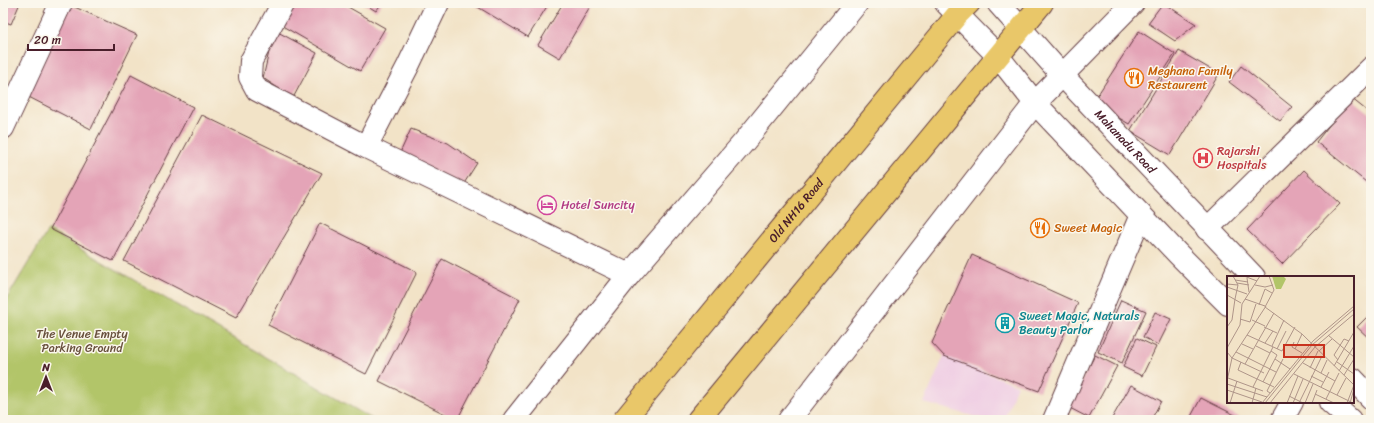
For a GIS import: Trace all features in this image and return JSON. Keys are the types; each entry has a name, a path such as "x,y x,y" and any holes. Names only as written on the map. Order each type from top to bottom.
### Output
{"main road":[{"path":"698,420 1042,3"},
{"name":"Old NH16 Road","path":"624,420 957,7"}],"street":[{"path":"3,128 61,3"},
{"path":"283,3 251,61 250,77 257,90 366,147 629,276"},
{"path":"366,147 408,66 438,3"},
{"path":"514,420 629,276 744,142 857,3"},
{"name":"Mahanadu Road","path":"998,3 1062,75 1253,276"},
{"path":"789,420 1035,103 1133,3"},
{"path":"957,7 998,55 1035,103 1178,254 1227,303"},
{"path":"1208,229 1371,68"},
{"path":"1054,420 1142,215"},
{"path":"1354,380 1371,398"},
{"path":"1282,420 1291,403"},
{"path":"1331,403 1350,420"}],"shaded area":[{"path":"944,356 1017,385 1004,420 988,420 924,403"}],"green space":[{"name":"The Venue Empty Parking Ground","path":"48,230 374,420 3,420 3,305"}],"building":[{"path":"3,3 20,3 11,24 3,21"},
{"path":"291,3 341,3 385,28 360,71 279,24"},
{"path":"363,3 382,3 376,11"},
{"path":"471,3 549,3 528,37"},
{"path":"563,3 592,3 560,58 538,45"},
{"path":"1163,3 1196,24 1175,41 1148,23"},
{"path":"68,4 137,35 91,129 23,94"},
{"path":"274,30 317,53 293,98 263,78"},
{"name":"Meghana Family Restaurent","path":"1139,31 1175,54 1129,124 1093,102"},
{"path":"1179,51 1219,74 1170,155 1130,131"},
{"path":"1241,66 1292,107 1280,121 1229,82"},
{"path":"131,75 193,107 113,261 50,229"},
{"path":"1351,98 1371,114 1371,186 1316,142"},
{"path":"202,115 322,173 236,318 124,261"},
{"path":"411,129 448,143 477,163 463,185 399,155"},
{"path":"1304,170 1340,204 1282,264 1247,230"},
{"path":"320,223 417,272 366,374 268,325"},
{"name":"Sweet Magic, Naturals Beauty Parlor","path":"972,255 1078,303 1039,391 944,356 932,343"},
{"path":"442,259 520,299 457,420 379,381"},
{"path":"1121,300 1146,311 1122,363 1098,352"},
{"path":"1155,312 1171,319 1158,345 1143,337"},
{"path":"1371,313 1371,340 1357,327"},
{"path":"1137,338 1156,347 1142,376 1123,367"},
{"path":"1095,355 1117,366 1089,418 1068,407"},
{"path":"1131,385 1161,401 1151,420 1111,420"},
{"path":"1201,398 1241,418 1240,420 1189,420"}],"place":[{"name":"Meghana Family Restaurent","path":"1134,78"},
{"name":"Rajarshi Hospitals","path":"1203,158"},
{"name":"Hotel Suncity","path":"547,205"},
{"name":"Sweet Magic","path":"1040,228"},
{"name":"Sweet Magic, Naturals Beauty Parlor","path":"1005,323"}]}
